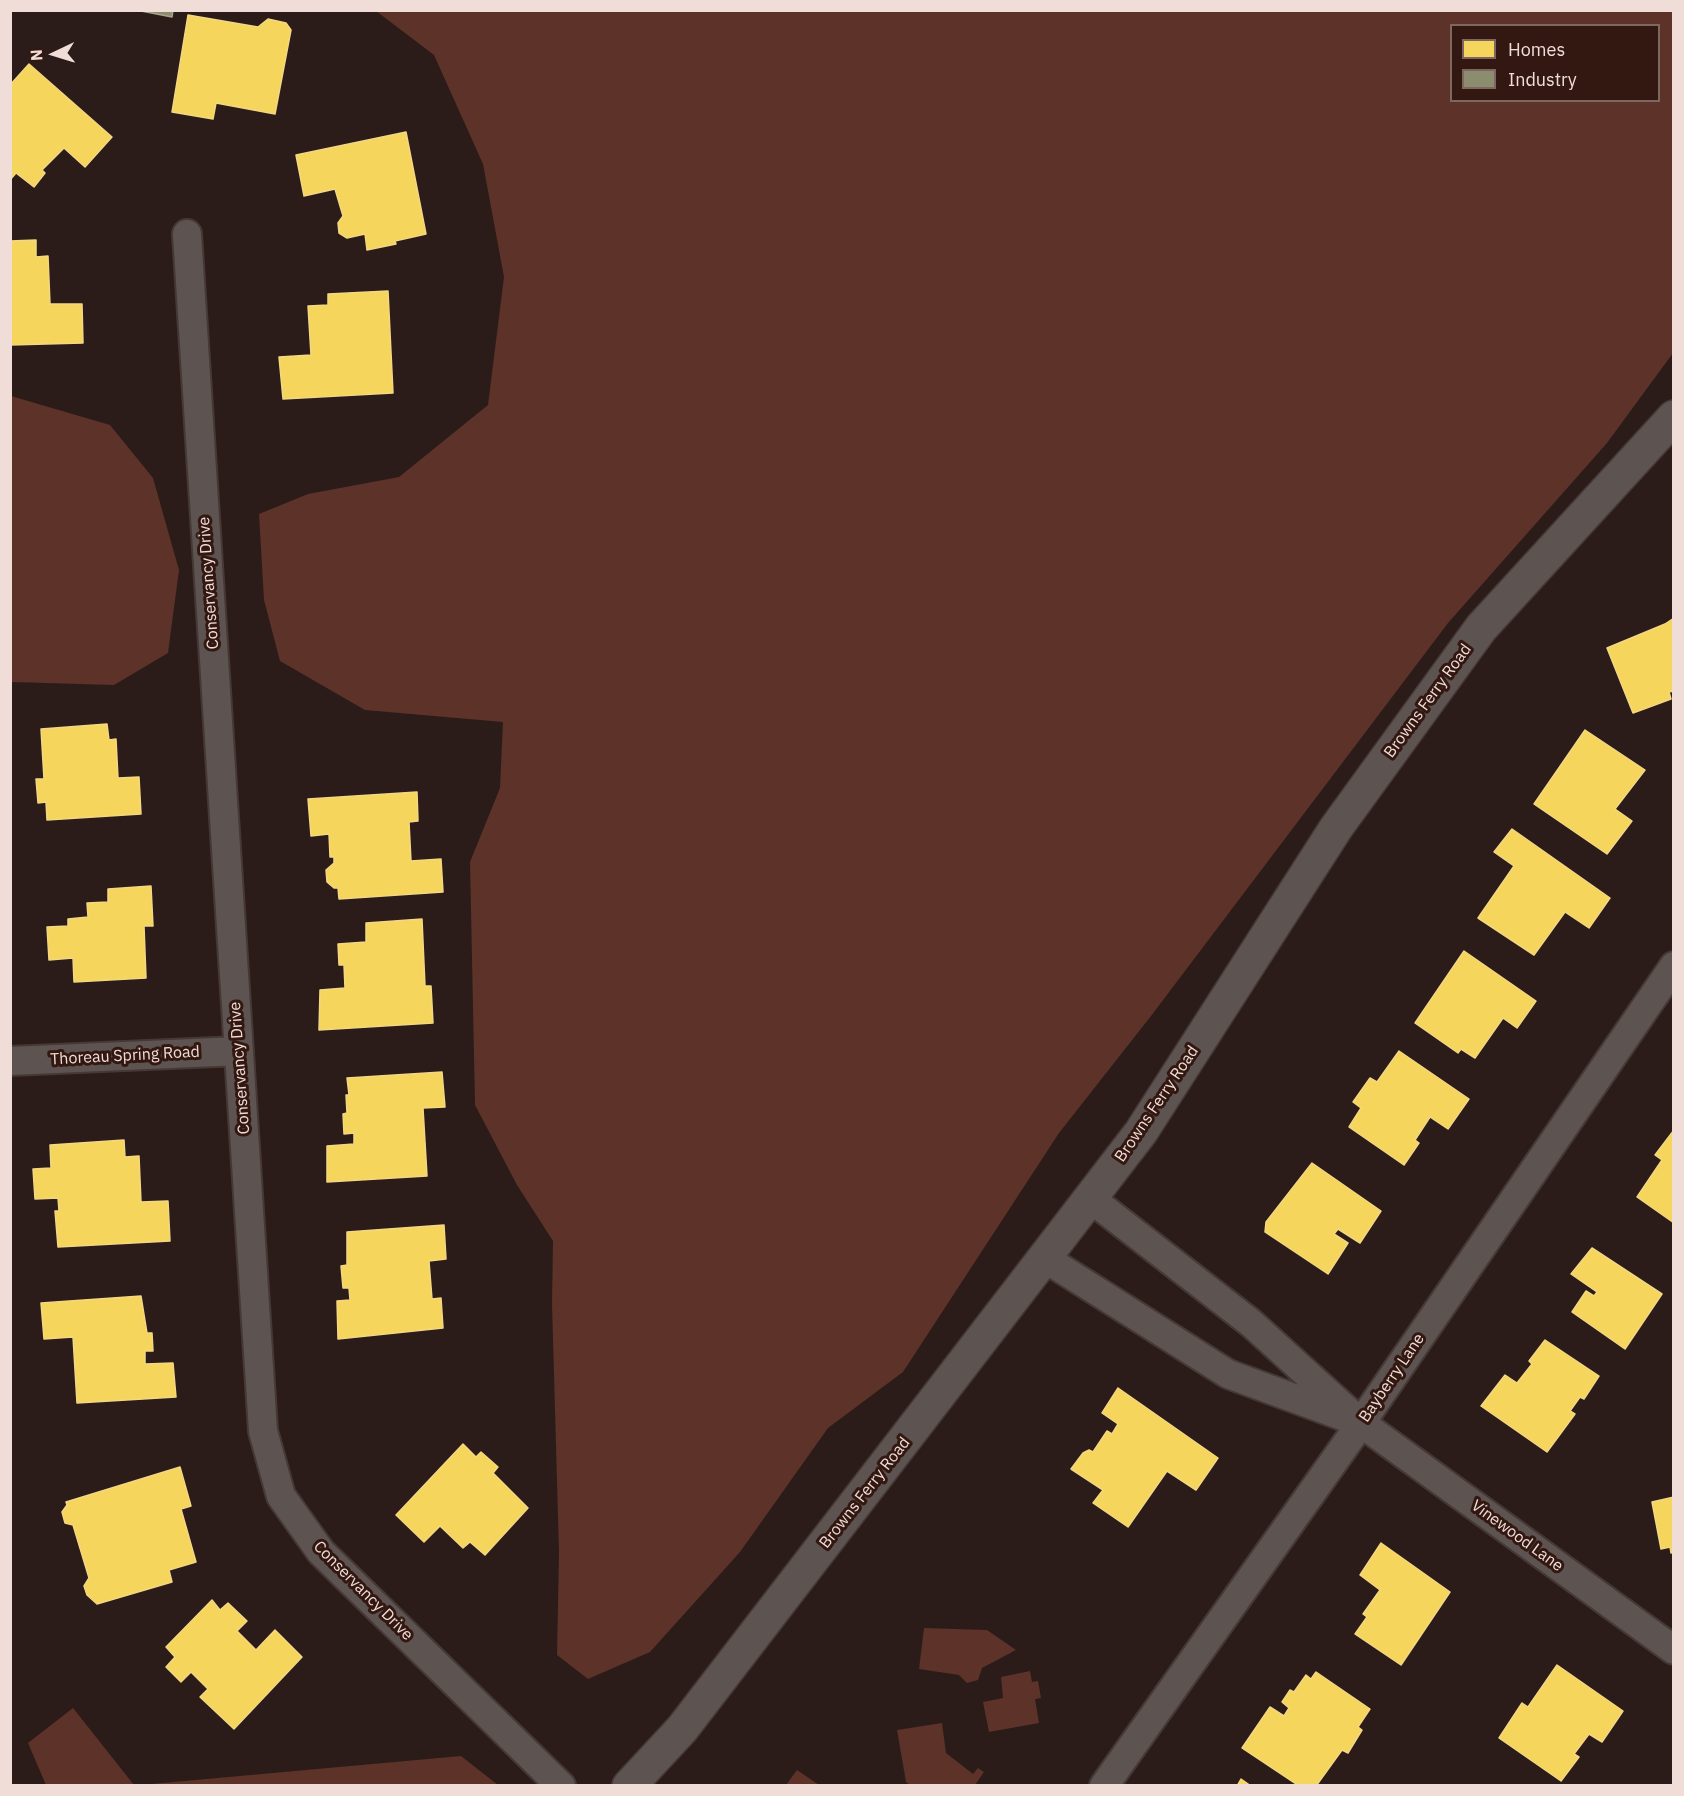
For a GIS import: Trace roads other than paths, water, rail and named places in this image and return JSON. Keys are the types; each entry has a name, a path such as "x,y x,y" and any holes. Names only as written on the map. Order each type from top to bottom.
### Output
{"street":[{"name":"Conservancy Drive","path":"187,234 262,1431 281,1496 321,1552 561,1785"},
{"name":"Browns Ferry Road","path":"629,1785 682,1729 1046,1259 1141,1132 1336,828 1481,628 1674,417"},
{"name":"Bayberry Lane","path":"1104,1785 1361,1422 1674,966"},
{"name":"Thoreau Spring Road","path":"10,1061 239,1051"},
{"name":"Vinewood Lane","path":"1091,1199 1251,1323 1361,1422 1674,1650"},
{"name":"Vinewood Lane","path":"1046,1259 1228,1374 1361,1422"}]}
